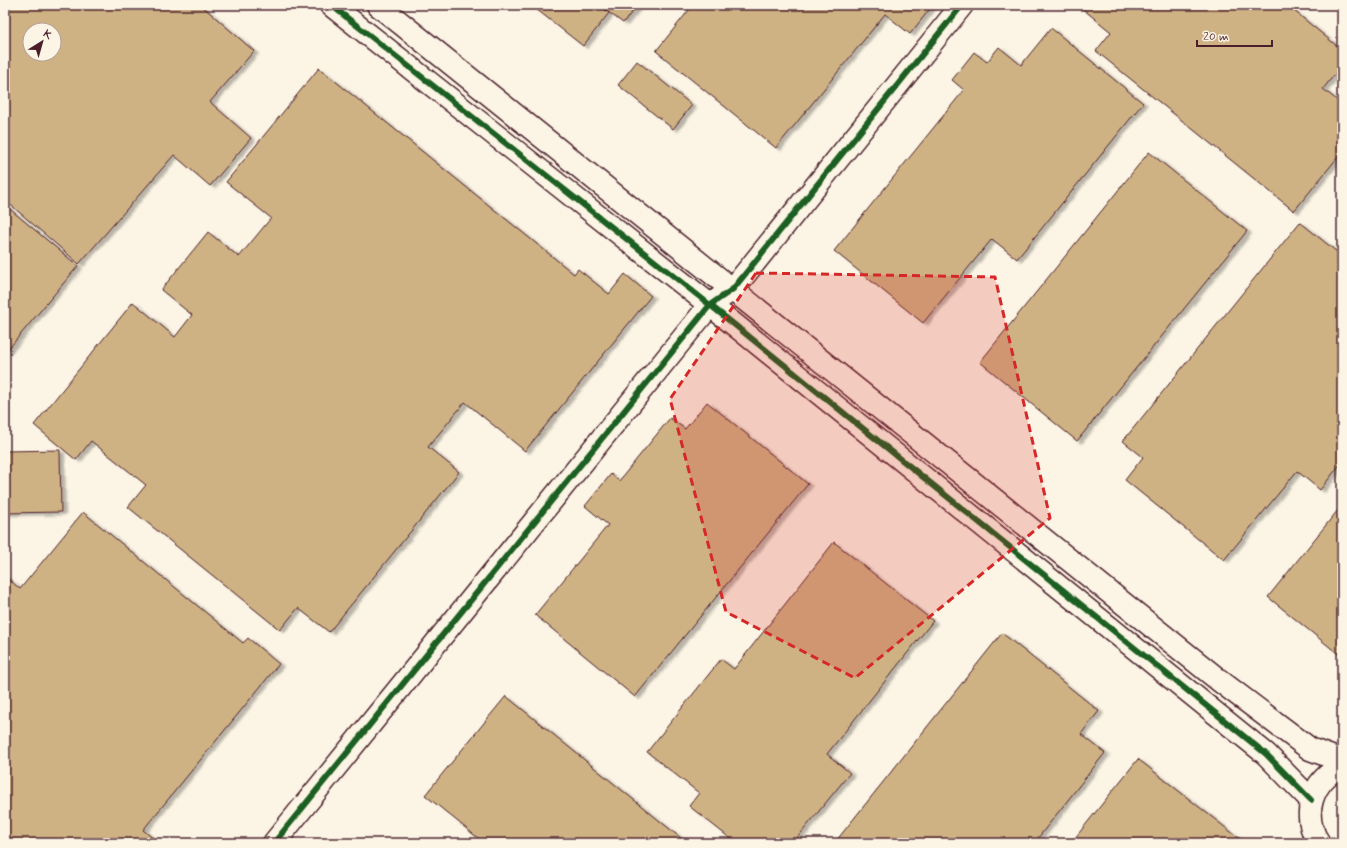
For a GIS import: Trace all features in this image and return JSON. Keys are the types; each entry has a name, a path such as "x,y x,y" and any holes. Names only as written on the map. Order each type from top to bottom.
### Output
{"street":[{"path":"331,5 710,305 1266,754 1310,809 1314,835 1319,843"},
{"path":"378,5 1220,681 1310,749 1342,761"},
{"path":"274,843 710,305 733,289 962,5"},
{"path":"1308,843 1310,809 1318,784 1331,771 1342,766"}],"highlighted area":[{"path":"756,273 995,277 1050,518 855,678 726,612 670,399"}],"building":[{"path":"5,5 201,5 254,51 210,102 251,138 210,186 174,155 79,264 5,200"},
{"path":"531,5 599,5 609,13 583,46"},
{"path":"599,5 638,5 623,23"},
{"path":"693,5 933,5 910,34 885,14 776,148 656,51"},
{"path":"1078,5 1287,5 1342,50 1342,65 1323,89 1342,104 1342,152 1294,211 1096,51 1111,32"},
{"path":"1051,28 1143,103 1017,259 992,239 923,323 834,251 964,90 952,80 974,52 987,62 999,47 1021,65"},
{"path":"637,61 692,105 673,129 618,85"},
{"path":"319,68 574,274 578,269 609,294 625,274 651,296 525,451 465,402 428,447 459,472 329,632 298,608 280,630 128,507 146,485 91,441 76,460 34,425 133,302 175,337 192,315 161,290 208,232 239,257 271,218 226,182"},
{"path":"1149,152 1247,231 1077,441 980,362"},
{"path":"5,205 78,266 5,353"},
{"path":"1300,222 1342,256 1342,462 1320,490 1297,471 1224,560 1125,480 1143,457 1123,441"},
{"path":"707,402 808,484 635,697 535,615 608,525 585,506 611,474 619,481 670,418 685,429"},
{"path":"60,450 61,512 5,513 5,451"},
{"path":"1342,505 1342,657 1268,597"},
{"path":"83,512 243,643 248,638 279,664 143,830 159,843 5,843 5,576 20,589"},
{"path":"834,542 933,621 827,754 850,773 793,843 736,843 689,806 699,793 647,752 721,659 734,669"},
{"path":"1002,633 1099,711 1081,734 1105,753 1034,843 838,843 836,841"},
{"path":"506,696 687,843 484,843 425,795"},
{"path":"1138,759 1240,839 1237,843 1071,843"}],"cycle path":[{"path":"331,5 710,305 1266,754 1311,800"},
{"path":"274,843 710,305 733,289 962,5"}]}
